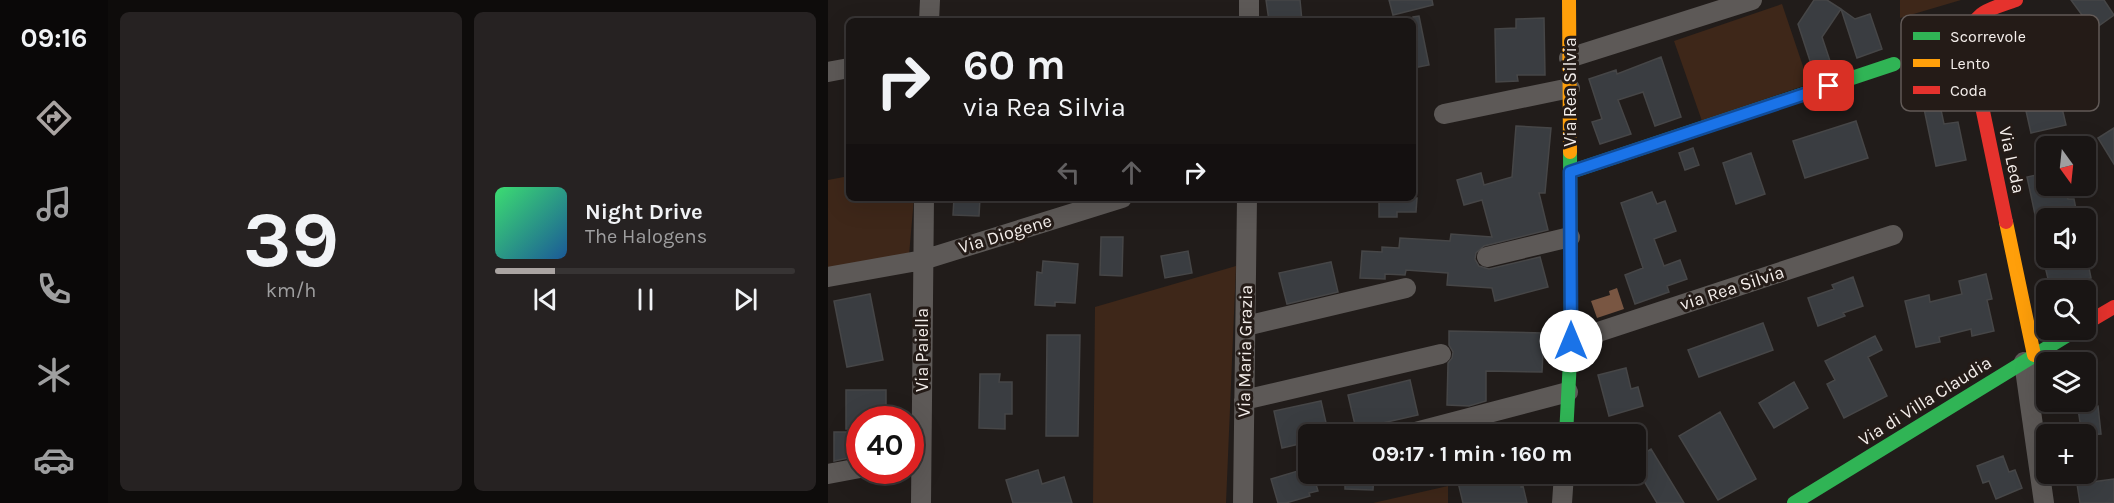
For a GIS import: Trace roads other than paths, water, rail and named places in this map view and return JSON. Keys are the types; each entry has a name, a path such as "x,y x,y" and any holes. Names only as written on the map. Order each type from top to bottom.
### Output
{"street":[{"path":"929,18 930,0"},
{"path":"1249,0 1249,18"},
{"name":"Via Rea Silvia","path":"1567,424 1571,341 1569,0"},
{"name":"via Rea Silvia","path":"1569,58 1752,0"},
{"name":"Via Leda","path":"1980,15 2016,0"},
{"name":"via Rea Silvia","path":"1570,172 1894,64"},
{"path":"828,72 846,69"},
{"name":"via Rea Silvia","path":"1444,114 1569,88"},
{"name":"Via Leda","path":"1982,111 2029,358"},
{"name":"Via Paiella","path":"918,406 924,201"},
{"name":"Via Diogene","path":"828,277 923,260 1112,201"},
{"name":"Via Maria Grazia","path":"1243,503 1247,201"},
{"name":"via Rea Silvia","path":"1571,341 1893,235"},
{"path":"1487,257 1570,237"},
{"path":"1246,326 1406,288"},
{"path":"2096,318 2114,307"},
{"name":"Via di Villa Claudia","path":"1794,503 2059,340"},
{"path":"1244,400 1442,354"},
{"path":"2029,358 2044,503"},
{"path":"1446,424 1568,392"},
{"path":"828,474 846,471"},
{"name":"Via Paiella","path":"919,484 921,503"},
{"path":"1562,503 1563,484"}]}
